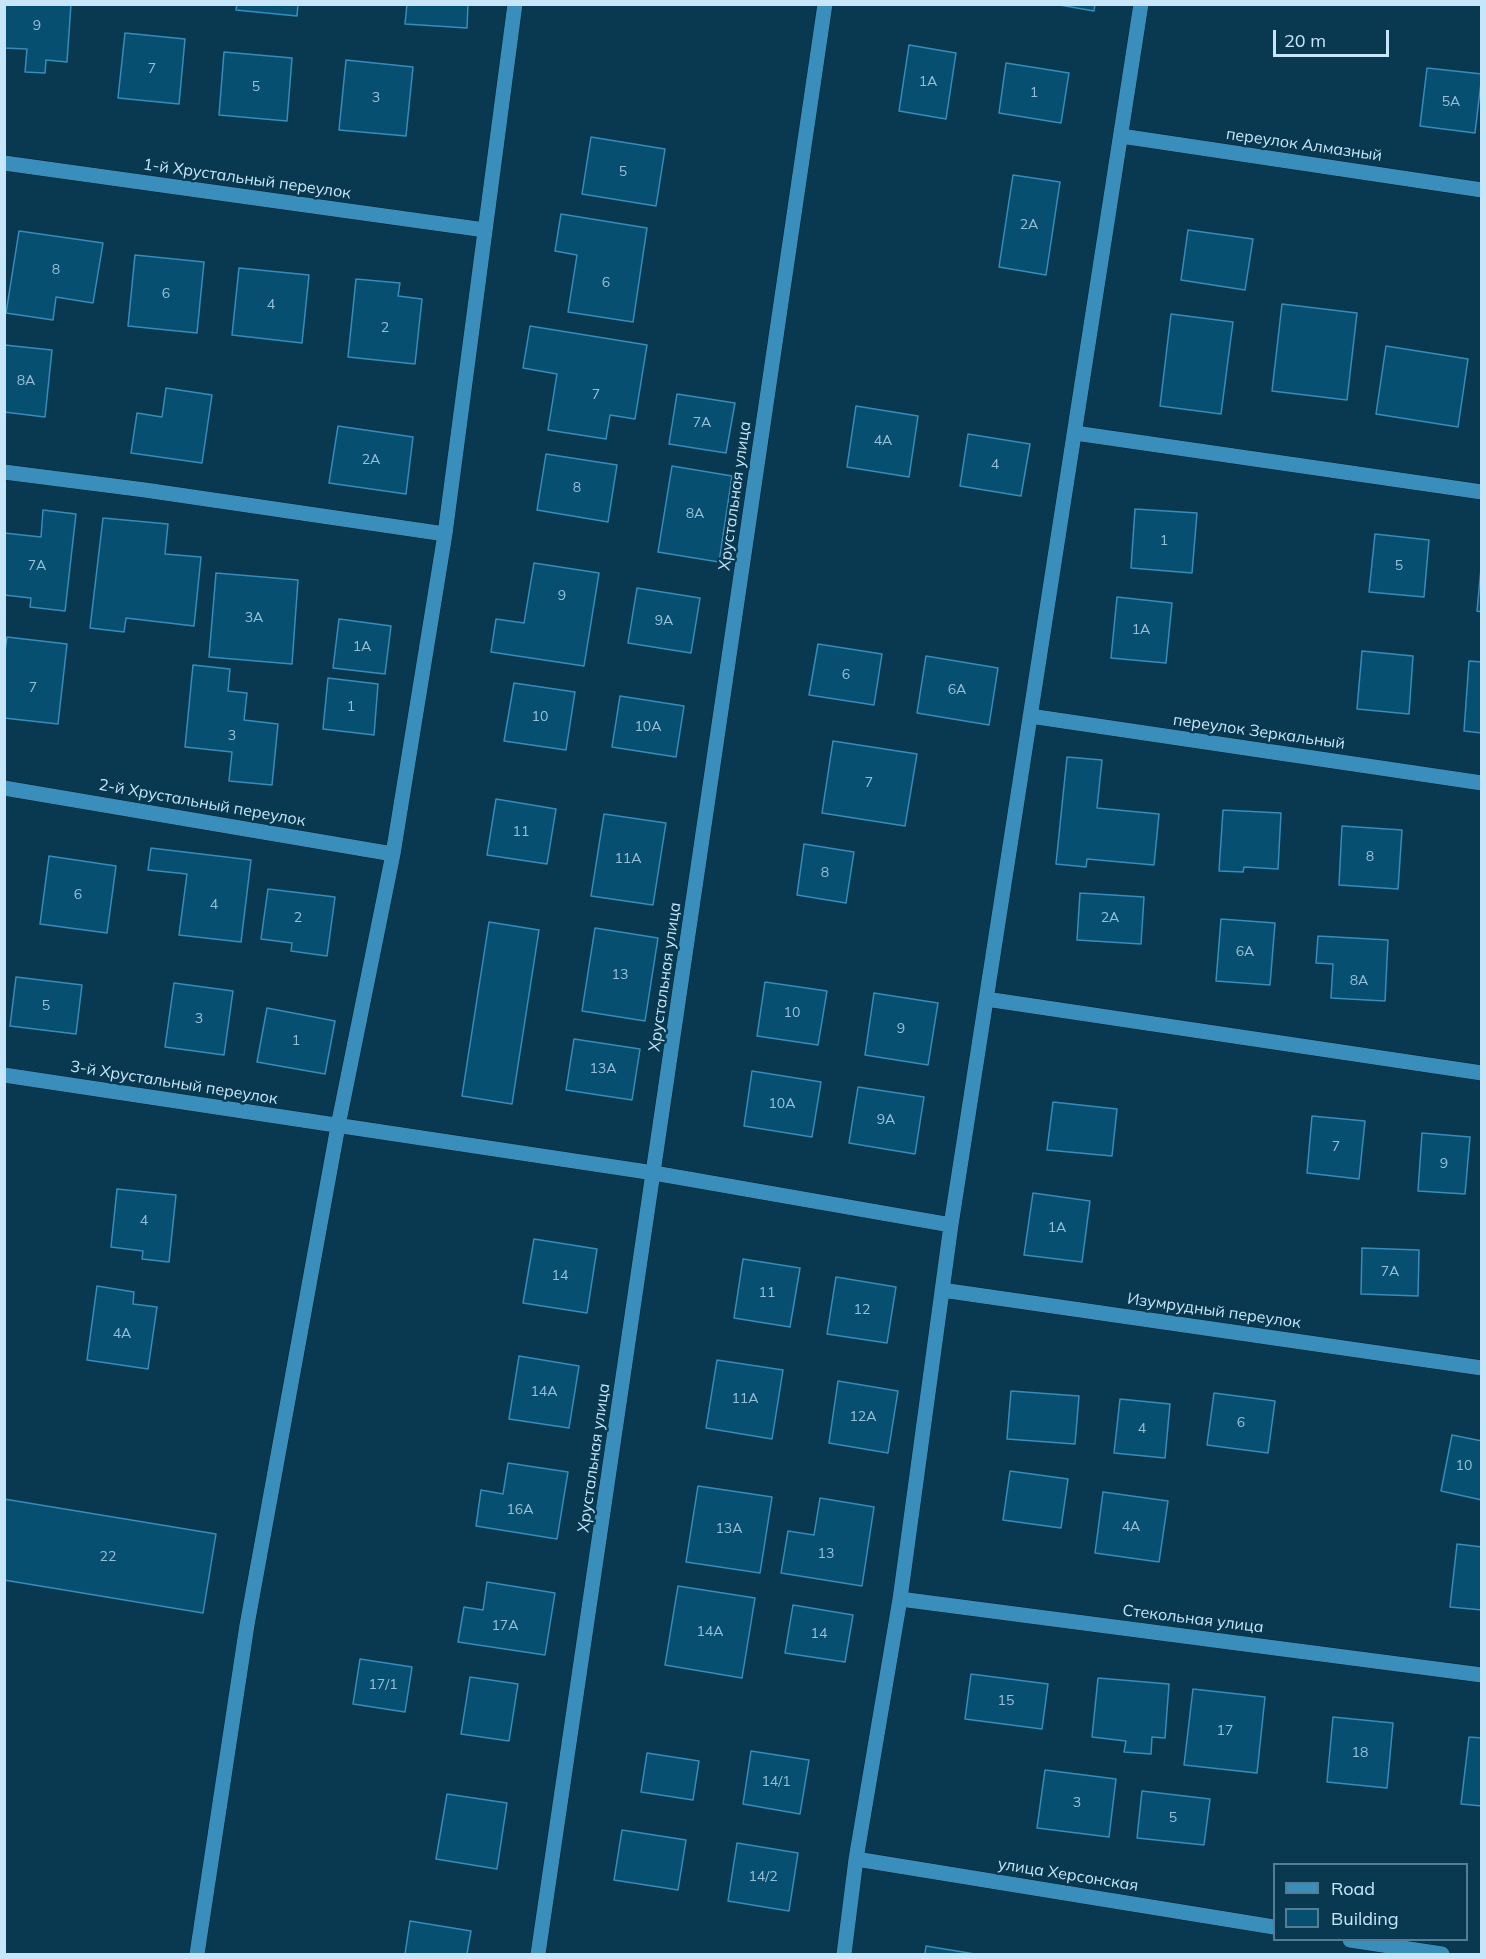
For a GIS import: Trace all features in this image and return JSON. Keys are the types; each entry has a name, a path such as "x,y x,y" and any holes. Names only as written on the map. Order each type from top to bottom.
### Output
{"street":[{"path":"196,1954 247,1625 338,1126 393,854 445,534 515,4"},
{"name":"Хрустальная улица","path":"538,1954 825,4"},
{"path":"844,1954 856,1859 900,1599 951,1225 1142,4"},
{"name":"переулок Алмазный","path":"1121,136 1482,190"},
{"name":"1-й Хрустальный переулок","path":"4,163 485,230"},
{"path":"1075,434 1482,492"},
{"path":"4,472 145,490 445,534"},
{"name":"переулок Зеркальный","path":"1030,716 1482,783"},
{"name":"2-й Хрустальный переулок","path":"4,788 393,854"},
{"path":"986,999 1482,1073"},
{"name":"3-й Хрустальный переулок","path":"4,1076 654,1173 951,1225"},
{"name":"Изумрудный переулок","path":"942,1290 1482,1368"},
{"name":"Стекольная улица","path":"900,1599 1482,1675"},
{"name":"улица Херсонская","path":"856,1859 1273,1927"},
{"path":"1357,1941 1442,1954"}],"building":[{"path":"4,4 71,4 67,62 46,60 45,73 25,72 27,49 4,48"},
{"path":"237,4 298,4 297,16 236,10"},
{"path":"407,4 468,4 467,28 405,24"},
{"path":"1054,4 1095,4 1094,11"},
{"path":"125,33 185,39 179,104 118,98"},
{"path":"909,45 956,53 946,119 899,111"},
{"path":"224,52 292,58 287,121 219,115"},
{"path":"346,60 413,67 406,136 339,130"},
{"path":"1006,63 1069,73 1061,123 999,113"},
{"path":"1427,68 1482,74 1475,133 1420,126"},
{"path":"591,137 665,149 656,206 582,194"},
{"path":"1013,175 1060,182 1046,275 999,267"},
{"path":"561,214 647,228 633,322 568,312 577,255 555,251"},
{"path":"1188,230 1253,239 1245,290 1181,280"},
{"path":"19,231 103,243 93,303 56,297 53,320 6,313"},
{"path":"135,255 204,262 197,333 128,326"},
{"path":"239,268 309,275 302,343 232,335"},
{"path":"356,279 400,283 398,296 422,299 415,364 348,357"},
{"path":"1282,304 1357,313 1347,400 1272,391"},
{"path":"1171,314 1233,322 1221,414 1160,406"},
{"path":"530,326 647,345 635,419 610,415 606,439 548,430 557,374 523,368"},
{"path":"4,345 52,350 45,417 4,412"},
{"path":"1386,346 1468,359 1458,427 1376,414"},
{"path":"166,388 212,395 202,463 131,453 137,413 162,417"},
{"path":"677,394 735,403 726,453 669,444"},
{"path":"856,406 918,416 909,477 847,467"},
{"path":"338,426 413,437 406,494 329,483"},
{"path":"968,434 1030,444 1021,496 960,486"},
{"path":"546,454 617,465 608,522 537,510"},
{"path":"672,466 732,476 719,562 658,552"},
{"path":"1135,509 1197,513 1192,573 1131,568"},
{"path":"43,510 76,514 65,611 30,607 31,598 4,595 4,533 41,537"},
{"path":"103,518 168,524 165,554 201,557 194,626 126,618 124,632 90,628"},
{"path":"1375,534 1429,540 1424,597 1369,592"},
{"path":"1482,558 1482,612 1477,611"},
{"path":"534,563 599,573 584,666 491,652 496,619 524,623"},
{"path":"216,573 298,580 292,664 209,657"},
{"path":"637,588 700,598 691,653 628,643"},
{"path":"1117,597 1172,603 1166,663 1111,658"},
{"path":"339,619 391,626 385,674 333,668"},
{"path":"7,637 67,644 58,724 4,718 4,658"},
{"path":"818,644 882,654 874,705 809,695"},
{"path":"1362,651 1413,656 1409,714 1357,709"},
{"path":"926,656 998,668 989,725 917,713"},
{"path":"1469,661 1482,662 1482,733 1464,731"},
{"path":"193,665 230,669 228,691 247,693 244,720 278,724 272,785 229,781 232,752 185,747"},
{"path":"328,678 378,684 374,735 323,729"},
{"path":"514,683 575,692 566,750 504,741"},
{"path":"620,696 684,706 676,757 612,747"},
{"path":"833,741 917,754 905,826 822,813"},
{"path":"1067,757 1102,760 1097,808 1159,814 1154,865 1087,859 1086,867 1056,864"},
{"path":"496,799 556,809 547,864 487,855"},
{"path":"1223,810 1281,813 1278,869 1244,867 1243,872 1219,871"},
{"path":"604,814 666,823 653,905 591,896"},
{"path":"1342,826 1402,830 1398,889 1339,885"},
{"path":"804,844 854,852 846,903 797,895"},
{"path":"151,848 251,860 241,942 179,935 187,874 148,870"},
{"path":"49,856 116,866 107,933 40,924"},
{"path":"268,889 335,897 327,956 291,951 292,943 261,939"},
{"path":"1080,893 1144,897 1141,944 1077,940"},
{"path":"1221,919 1275,923 1270,985 1216,981"},
{"path":"489,922 539,930 512,1104 462,1096"},
{"path":"595,928 658,938 645,1021 582,1011"},
{"path":"1318,936 1388,940 1385,1001 1331,998 1333,964 1316,963"},
{"path":"16,977 82,985 76,1034 10,1026"},
{"path":"765,982 827,991 818,1045 757,1036"},
{"path":"174,983 233,991 224,1055 165,1047"},
{"path":"874,993 938,1003 928,1065 865,1055"},
{"path":"267,1008 335,1021 325,1074 257,1062"},
{"path":"574,1039 640,1049 632,1100 566,1090"},
{"path":"752,1071 821,1082 812,1137 744,1126"},
{"path":"858,1087 924,1097 915,1154 849,1143"},
{"path":"1053,1102 1117,1109 1112,1156 1047,1150"},
{"path":"1312,1116 1365,1121 1359,1179 1307,1173"},
{"path":"1422,1133 1470,1137 1465,1194 1418,1191"},
{"path":"117,1189 176,1195 169,1262 142,1259 143,1251 111,1247"},
{"path":"1033,1193 1090,1201 1082,1262 1024,1255"},
{"path":"534,1239 597,1249 587,1313 523,1303"},
{"path":"1362,1248 1419,1250 1418,1296 1361,1294"},
{"path":"743,1259 800,1268 790,1327 734,1318"},
{"path":"836,1277 896,1287 887,1343 827,1334"},
{"path":"97,1286 134,1292 133,1304 157,1307 148,1369 87,1360"},
{"path":"519,1356 579,1366 569,1428 509,1419"},
{"path":"717,1360 783,1370 772,1439 706,1428"},
{"path":"838,1381 898,1391 888,1453 829,1443"},
{"path":"1011,1391 1079,1396 1075,1444 1007,1439"},
{"path":"1214,1393 1275,1401 1268,1453 1207,1445"},
{"path":"1120,1399 1170,1404 1165,1458 1114,1453"},
{"path":"1452,1435 1482,1441 1482,1500 1441,1491"},
{"path":"508,1463 568,1472 557,1539 476,1526 481,1490 503,1494"},
{"path":"1010,1471 1068,1479 1061,1528 1003,1520"},
{"path":"698,1486 772,1497 760,1573 686,1562"},
{"path":"1103,1492 1168,1501 1159,1562 1095,1553"},
{"path":"820,1498 874,1507 862,1586 781,1573 788,1531 814,1535"},
{"path":"4,1499 216,1534 203,1613 4,1580"},
{"path":"1457,1544 1482,1547 1482,1610 1450,1607"},
{"path":"487,1582 555,1593 545,1655 458,1642 464,1607 483,1610"},
{"path":"678,1586 755,1598 742,1678 665,1665"},
{"path":"793,1605 853,1615 845,1662 785,1653"},
{"path":"360,1659 412,1667 405,1712 353,1704"},
{"path":"971,1674 1048,1684 1042,1729 965,1719"},
{"path":"470,1677 518,1684 509,1741 461,1734"},
{"path":"1098,1678 1169,1684 1165,1738 1152,1737 1151,1754 1124,1752 1126,1741 1092,1737"},
{"path":"1193,1689 1265,1697 1257,1773 1184,1765"},
{"path":"1333,1717 1393,1723 1387,1788 1327,1782"},
{"path":"1469,1737 1482,1738 1482,1806 1461,1804"},
{"path":"751,1751 809,1760 800,1814 743,1804"},
{"path":"647,1753 699,1761 693,1800 641,1792"},
{"path":"1045,1770 1116,1779 1109,1837 1037,1828"},
{"path":"1142,1791 1210,1799 1204,1845 1137,1838"},
{"path":"447,1794 507,1803 497,1869 436,1859"},
{"path":"622,1830 686,1840 678,1890 614,1880"},
{"path":"737,1843 798,1853 789,1911 728,1901"},
{"path":"410,1921 471,1931 467,1954 405,1954"},
{"path":"926,1946 975,1954 925,1954"}]}
